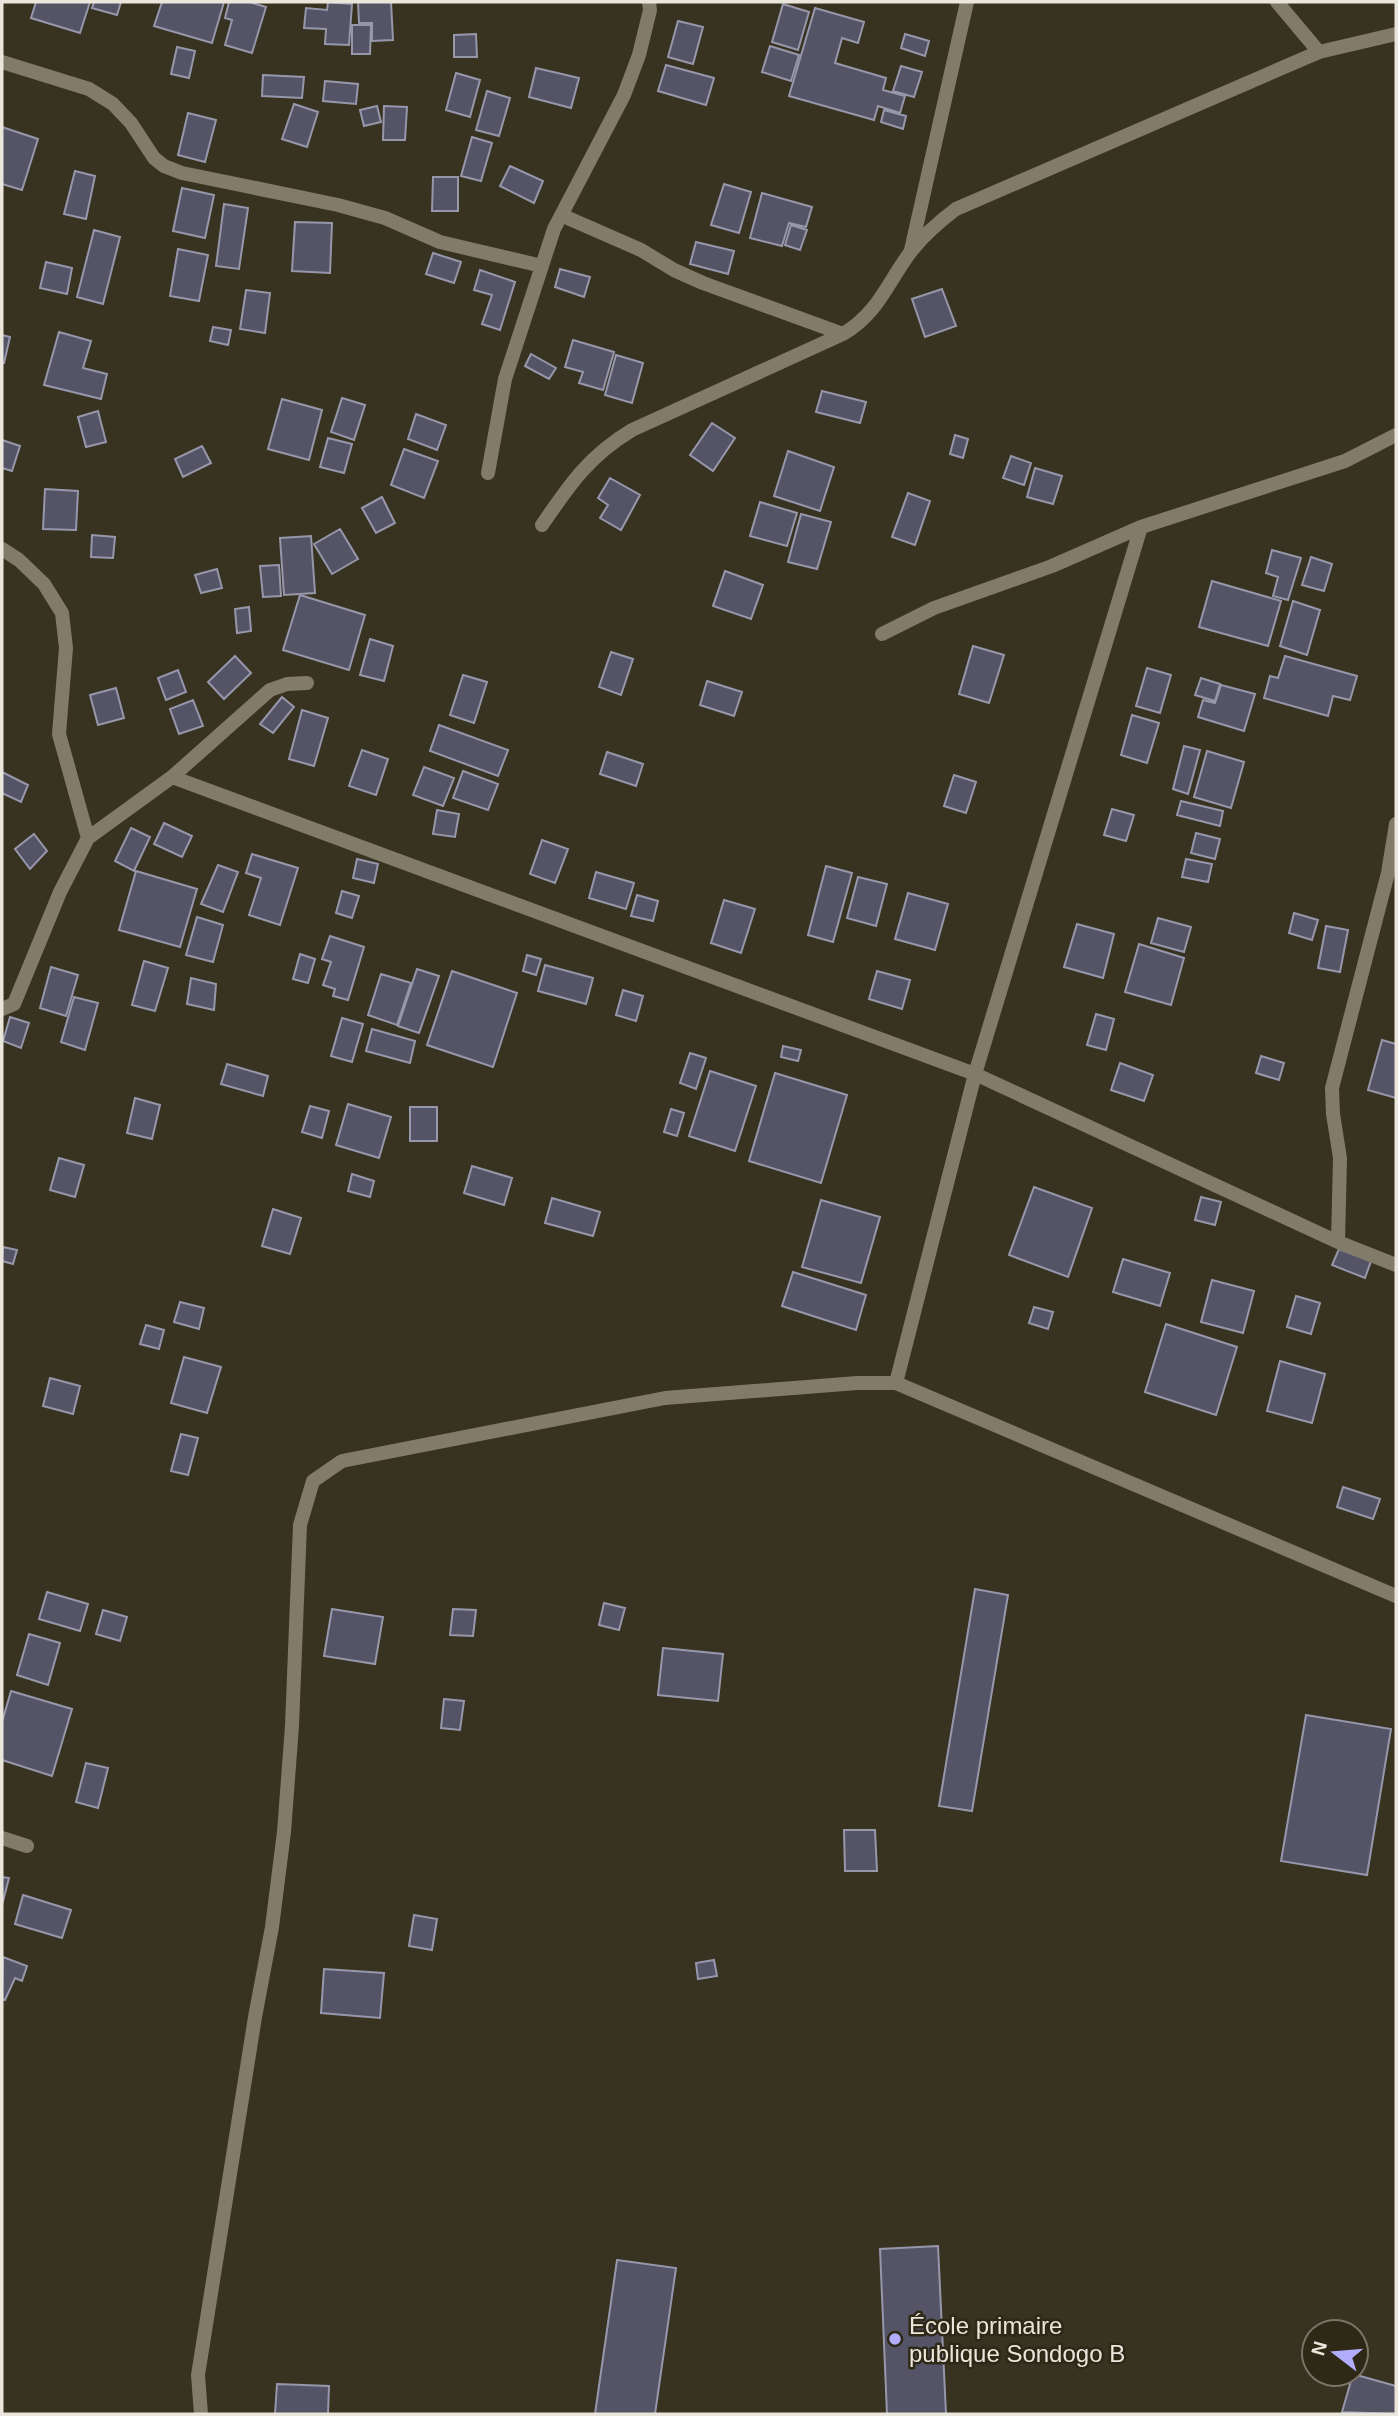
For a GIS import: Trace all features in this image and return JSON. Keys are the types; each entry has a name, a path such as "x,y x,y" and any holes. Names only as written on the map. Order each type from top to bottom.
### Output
{"street":[{"path":"488,472 505,379 542,267 561,215 624,95 639,55 650,10 649,2"},
{"path":"911,252 967,2"},
{"path":"1277,2 1319,52"},
{"path":"542,525 568,486 606,446 632,429 860,324 875,308 911,252 933,227 956,209 1319,52 1396,34"},
{"path":"2,62 89,89 131,122 154,158 164,166 182,173 338,205 385,218 440,242 542,267"},
{"path":"561,215 641,250 674,270 703,283 843,334"},
{"path":"882,634 934,608 1052,566 1141,527 1345,461 1396,435"},
{"path":"896,1383 975,1074 1141,527"},
{"path":"2,549 19,560 44,584 62,613 66,648 59,734 88,838"},
{"path":"2,1009 14,1004 60,892 88,838 172,777 270,690 287,684 307,683"},
{"path":"172,777 975,1074 1338,1241 1396,1265"},
{"path":"1338,1241 1340,1158 1332,1088 1385,887 1396,824"},
{"path":"201,2414 198,2375 254,2017 272,1927 285,1832 300,1525 313,1481 342,1461 665,1398 857,1383 896,1383 1396,1596"},
{"path":"2,1838 27,1846"}],"building":[{"path":"36,2 90,2 80,33 31,18"},
{"path":"94,2 121,2 117,15 92,8"},
{"path":"162,2 224,2 212,43 154,26"},
{"path":"229,2 249,2 266,7 252,53 225,45 232,20 225,18"},
{"path":"328,2 352,4 349,45 325,44 326,29 304,28 306,8 327,10"},
{"path":"358,2 391,2 393,40 372,41 372,23 359,23"},
{"path":"783,4 809,12 798,50 772,42"},
{"path":"815,8 864,22 858,43 842,38 835,63 886,78 883,90 905,96 900,113 878,106 874,120 789,96"},
{"path":"678,21 703,27 693,64 668,57"},
{"path":"352,25 371,25 370,54 352,54"},
{"path":"476,34 477,57 454,57 454,35"},
{"path":"905,34 929,41 925,56 901,48"},
{"path":"770,46 799,55 791,81 762,72"},
{"path":"177,47 195,51 189,78 171,74"},
{"path":"666,65 714,78 706,105 658,91"},
{"path":"901,66 922,72 914,97 893,91"},
{"path":"536,68 579,78 571,108 529,97"},
{"path":"456,73 480,80 470,117 446,110"},
{"path":"263,75 304,77 302,98 262,96"},
{"path":"325,81 358,84 356,104 323,101"},
{"path":"487,91 510,98 499,136 476,130"},
{"path":"294,104 318,112 307,147 282,139"},
{"path":"377,106 381,122 364,126 360,110"},
{"path":"384,106 407,107 405,140 383,140"},
{"path":"884,110 906,116 903,129 881,122"},
{"path":"188,113 216,120 205,162 178,155"},
{"path":"2,127 38,139 22,190 2,184"},
{"path":"472,137 492,143 481,181 461,176"},
{"path":"510,166 543,181 534,203 500,186"},
{"path":"75,171 95,176 86,219 64,214"},
{"path":"433,177 458,177 458,211 432,211"},
{"path":"724,184 751,192 739,233 711,225"},
{"path":"182,188 214,195 205,238 173,231"},
{"path":"762,193 812,207 806,227 789,223 782,246 750,238"},
{"path":"224,204 248,208 239,269 216,266"},
{"path":"295,222 332,223 330,273 292,271"},
{"path":"791,225 807,230 800,250 785,245"},
{"path":"94,230 120,237 103,304 77,297"},
{"path":"696,242 734,251 728,274 690,264"},
{"path":"178,249 208,255 199,301 170,296"},
{"path":"433,253 461,262 454,283 426,274"},
{"path":"46,262 72,268 67,294 40,288"},
{"path":"560,269 590,277 584,297 555,287"},
{"path":"480,270 515,282 500,330 482,324 492,295 474,290"},
{"path":"942,289 956,326 925,337 912,299"},
{"path":"246,290 270,293 265,333 240,329"},
{"path":"213,327 231,330 228,345 210,341"},
{"path":"59,332 91,341 83,368 107,374 101,399 44,385"},
{"path":"2,335 10,337 4,363 2,363"},
{"path":"573,340 614,352 603,390 579,383 583,372 565,367"},
{"path":"531,354 556,368 549,379 525,366"},
{"path":"616,355 643,363 632,403 605,395"},
{"path":"822,391 866,402 860,423 816,412"},
{"path":"342,398 365,405 354,440 331,432"},
{"path":"282,399 322,410 309,460 268,449"},
{"path":"98,411 106,442 86,447 78,417"},
{"path":"416,414 446,425 437,450 408,439"},
{"path":"712,423 735,438 713,471 690,455"},
{"path":"955,435 968,439 963,458 950,454"},
{"path":"328,438 352,444 344,473 320,467"},
{"path":"2,440 20,446 12,471 2,468"},
{"path":"202,446 211,463 183,477 175,459"},
{"path":"404,449 438,461 424,498 391,485"},
{"path":"788,451 834,467 820,511 774,496"},
{"path":"1011,456 1031,463 1024,485 1003,478"},
{"path":"1035,468 1062,476 1053,504 1027,497"},
{"path":"610,478 640,495 621,530 600,518 608,505 598,498"},
{"path":"45,489 78,491 76,530 43,529"},
{"path":"908,493 930,501 915,545 892,537"},
{"path":"382,497 395,523 376,533 362,508"},
{"path":"760,502 797,513 787,546 750,536"},
{"path":"801,514 831,522 817,569 788,562"},
{"path":"340,529 358,559 332,574 314,544"},
{"path":"92,535 115,537 113,558 91,557"},
{"path":"311,536 315,593 284,595 280,538"},
{"path":"1272,550 1301,558 1288,600 1273,596 1278,577 1266,573"},
{"path":"1311,557 1332,564 1324,591 1302,585"},
{"path":"279,565 281,596 263,597 260,566"},
{"path":"217,569 222,588 201,593 195,575"},
{"path":"725,571 763,585 751,619 713,606"},
{"path":"1212,581 1281,601 1268,646 1199,627"},
{"path":"300,595 365,615 349,670 283,650"},
{"path":"1293,601 1320,610 1307,655 1280,646"},
{"path":"249,607 251,631 237,633 235,609"},
{"path":"370,639 393,646 384,681 360,675"},
{"path":"973,646 1004,655 989,703 959,694"},
{"path":"611,652 633,659 621,695 599,687"},
{"path":"235,656 251,673 224,699 208,682"},
{"path":"1285,656 1357,676 1350,700 1333,696 1328,716 1264,698 1270,676 1278,678"},
{"path":"1147,668 1171,675 1160,713 1136,706"},
{"path":"178,670 186,692 166,700 158,678"},
{"path":"463,675 487,682 474,723 450,715"},
{"path":"1201,678 1220,684 1215,701 1195,695"},
{"path":"707,681 742,692 734,716 700,705"},
{"path":"1221,685 1255,694 1244,731 1198,717 1203,700 1215,703"},
{"path":"116,688 124,718 98,725 90,695"},
{"path":"282,697 294,707 273,733 260,724"},
{"path":"193,700 203,726 179,734 170,709"},
{"path":"302,710 328,718 314,766 289,759"},
{"path":"1132,715 1159,723 1147,763 1121,755"},
{"path":"439,725 508,750 498,776 430,751"},
{"path":"1184,746 1200,750 1188,794 1173,789"},
{"path":"362,750 388,759 376,795 349,786"},
{"path":"1207,751 1244,762 1231,808 1194,797"},
{"path":"607,752 643,764 636,786 600,774"},
{"path":"424,767 454,778 443,806 413,795"},
{"path":"463,771 498,784 488,810 453,798"},
{"path":"2,772 28,785 21,802 2,793"},
{"path":"954,775 976,782 966,813 944,806"},
{"path":"1181,801 1223,811 1220,826 1177,815"},
{"path":"1112,809 1134,815 1126,841 1104,835"},
{"path":"437,810 459,814 455,837 433,834"},
{"path":"164,823 192,836 182,857 154,844"},
{"path":"131,828 150,837 134,871 115,861"},
{"path":"1196,833 1220,839 1215,859 1191,853"},
{"path":"34,834 47,851 30,869 15,849"},
{"path":"542,840 568,849 555,883 530,874"},
{"path":"252,854 298,868 280,925 249,915 261,878 246,873"},
{"path":"357,859 378,864 374,883 353,878"},
{"path":"1186,859 1212,864 1208,882 1182,877"},
{"path":"218,865 238,872 223,912 201,904"},
{"path":"826,866 852,873 833,942 808,935"},
{"path":"136,871 197,889 180,947 119,930"},
{"path":"596,872 634,883 626,909 589,898"},
{"path":"858,877 887,884 876,926 847,918"},
{"path":"342,891 359,896 352,918 336,913"},
{"path":"908,893 948,904 935,950 895,939"},
{"path":"637,895 658,901 653,921 631,916"},
{"path":"724,900 755,909 741,953 711,943"},
{"path":"1294,913 1318,920 1312,940 1289,933"},
{"path":"197,917 223,925 213,962 186,955"},
{"path":"1158,918 1191,927 1184,952 1151,943"},
{"path":"1077,924 1114,934 1103,978 1064,967"},
{"path":"1326,926 1348,930 1340,972 1318,968"},
{"path":"330,936 364,947 348,1000 333,996 335,989 323,985 331,962 322,959"},
{"path":"1139,944 1184,958 1171,1005 1125,992"},
{"path":"300,954 315,959 308,983 293,979"},
{"path":"527,955 541,959 536,975 523,971"},
{"path":"144,961 168,968 155,1011 132,1005"},
{"path":"545,965 593,978 586,1004 538,991"},
{"path":"51,967 78,975 66,1016 40,1008"},
{"path":"417,969 439,976 419,1033 398,1026"},
{"path":"452,971 517,993 493,1067 427,1045"},
{"path":"877,971 910,980 902,1009 869,999"},
{"path":"381,974 411,983 397,1025 368,1015"},
{"path":"191,978 216,984 214,1010 187,1004"},
{"path":"623,990 643,996 636,1021 616,1015"},
{"path":"74,997 98,1003 85,1050 61,1042"},
{"path":"1096,1014 1114,1019 1106,1050 1087,1045"},
{"path":"10,1017 29,1023 21,1048 3,1041"},
{"path":"342,1018 363,1024 352,1062 331,1056"},
{"path":"372,1029 415,1041 410,1063 366,1051"},
{"path":"1382,1040 1396,1044 1396,1098 1368,1090"},
{"path":"783,1046 801,1050 798,1061 781,1057"},
{"path":"690,1053 706,1058 696,1089 680,1083"},
{"path":"1261,1056 1284,1063 1279,1080 1256,1073"},
{"path":"1120,1063 1153,1075 1144,1101 1111,1090"},
{"path":"227,1064 268,1076 263,1096 221,1084"},
{"path":"710,1071 756,1086 735,1151 689,1136"},
{"path":"775,1073 847,1095 821,1183 749,1161"},
{"path":"135,1098 160,1105 152,1139 127,1133"},
{"path":"348,1104 391,1117 379,1158 336,1145"},
{"path":"310,1106 329,1111 322,1138 302,1132"},
{"path":"410,1107 437,1107 437,1141 410,1141"},
{"path":"671,1109 684,1113 677,1136 664,1132"},
{"path":"59,1158 84,1165 75,1197 50,1190"},
{"path":"472,1166 512,1178 504,1205 464,1193"},
{"path":"352,1174 374,1181 370,1197 348,1191"},
{"path":"1034,1187 1092,1208 1068,1277 1009,1255"},
{"path":"1201,1197 1221,1202 1215,1225 1195,1220"},
{"path":"552,1198 600,1212 593,1236 545,1223"},
{"path":"821,1200 880,1217 861,1283 802,1267"},
{"path":"273,1209 301,1218 290,1254 262,1246"},
{"path":"3,1247 17,1250 13,1264 2,1261"},
{"path":"1339,1249 1371,1261 1365,1278 1332,1265"},
{"path":"1123,1259 1170,1273 1160,1306 1113,1292"},
{"path":"793,1272 866,1295 856,1330 782,1306"},
{"path":"1212,1280 1254,1291 1243,1333 1201,1322"},
{"path":"1296,1296 1320,1303 1311,1334 1287,1327"},
{"path":"180,1302 204,1308 199,1329 174,1322"},
{"path":"1034,1307 1053,1312 1048,1329 1029,1323"},
{"path":"1166,1324 1237,1347 1216,1415 1145,1392"},
{"path":"146,1325 164,1330 159,1349 140,1344"},
{"path":"184,1357 221,1367 207,1413 171,1403"},
{"path":"1280,1361 1325,1374 1312,1423 1267,1411"},
{"path":"50,1378 80,1386 73,1414 43,1406"},
{"path":"181,1434 198,1438 188,1475 171,1471"},
{"path":"1343,1487 1380,1499 1373,1519 1337,1507"},
{"path":"975,1589 1008,1595 972,1811 939,1806"},
{"path":"47,1592 88,1604 80,1631 39,1619"},
{"path":"604,1603 625,1608 619,1630 599,1625"},
{"path":"332,1609 383,1617 375,1664 324,1656"},
{"path":"453,1609 476,1610 473,1636 450,1635"},
{"path":"103,1610 127,1617 120,1641 96,1634"},
{"path":"29,1634 60,1643 48,1685 17,1675"},
{"path":"663,1648 723,1654 718,1701 658,1695"},
{"path":"11,1691 72,1709 52,1776 2,1760 2,1722"},
{"path":"444,1699 464,1701 460,1730 441,1728"},
{"path":"1306,1715 1391,1729 1367,1875 1281,1861"},
{"path":"86,1763 108,1768 98,1808 76,1802"},
{"path":"844,1830 875,1830 877,1871 845,1871"},
{"path":"2,1877 9,1878 2,1905"},
{"path":"23,1895 71,1910 62,1938 15,1924"},
{"path":"414,1915 437,1919 432,1950 409,1946"},
{"path":"3,1957 27,1966 22,1981 15,1978 5,2000 2,1999"},
{"path":"714,1960 717,1976 698,1979 696,1963"},
{"path":"324,1969 384,1973 380,2018 321,2013"},
{"path":"938,2246 946,2414 887,2414 880,2249"},
{"path":"617,2260 676,2268 655,2414 595,2414"},
{"path":"1370,2379 1396,2386 1396,2414 1342,2412 1349,2388 1370,2388"},
{"path":"277,2384 329,2386 328,2414 275,2414"}],"place":[{"name":"École primaire publique Sondogo B","path":"895,2339"}]}
